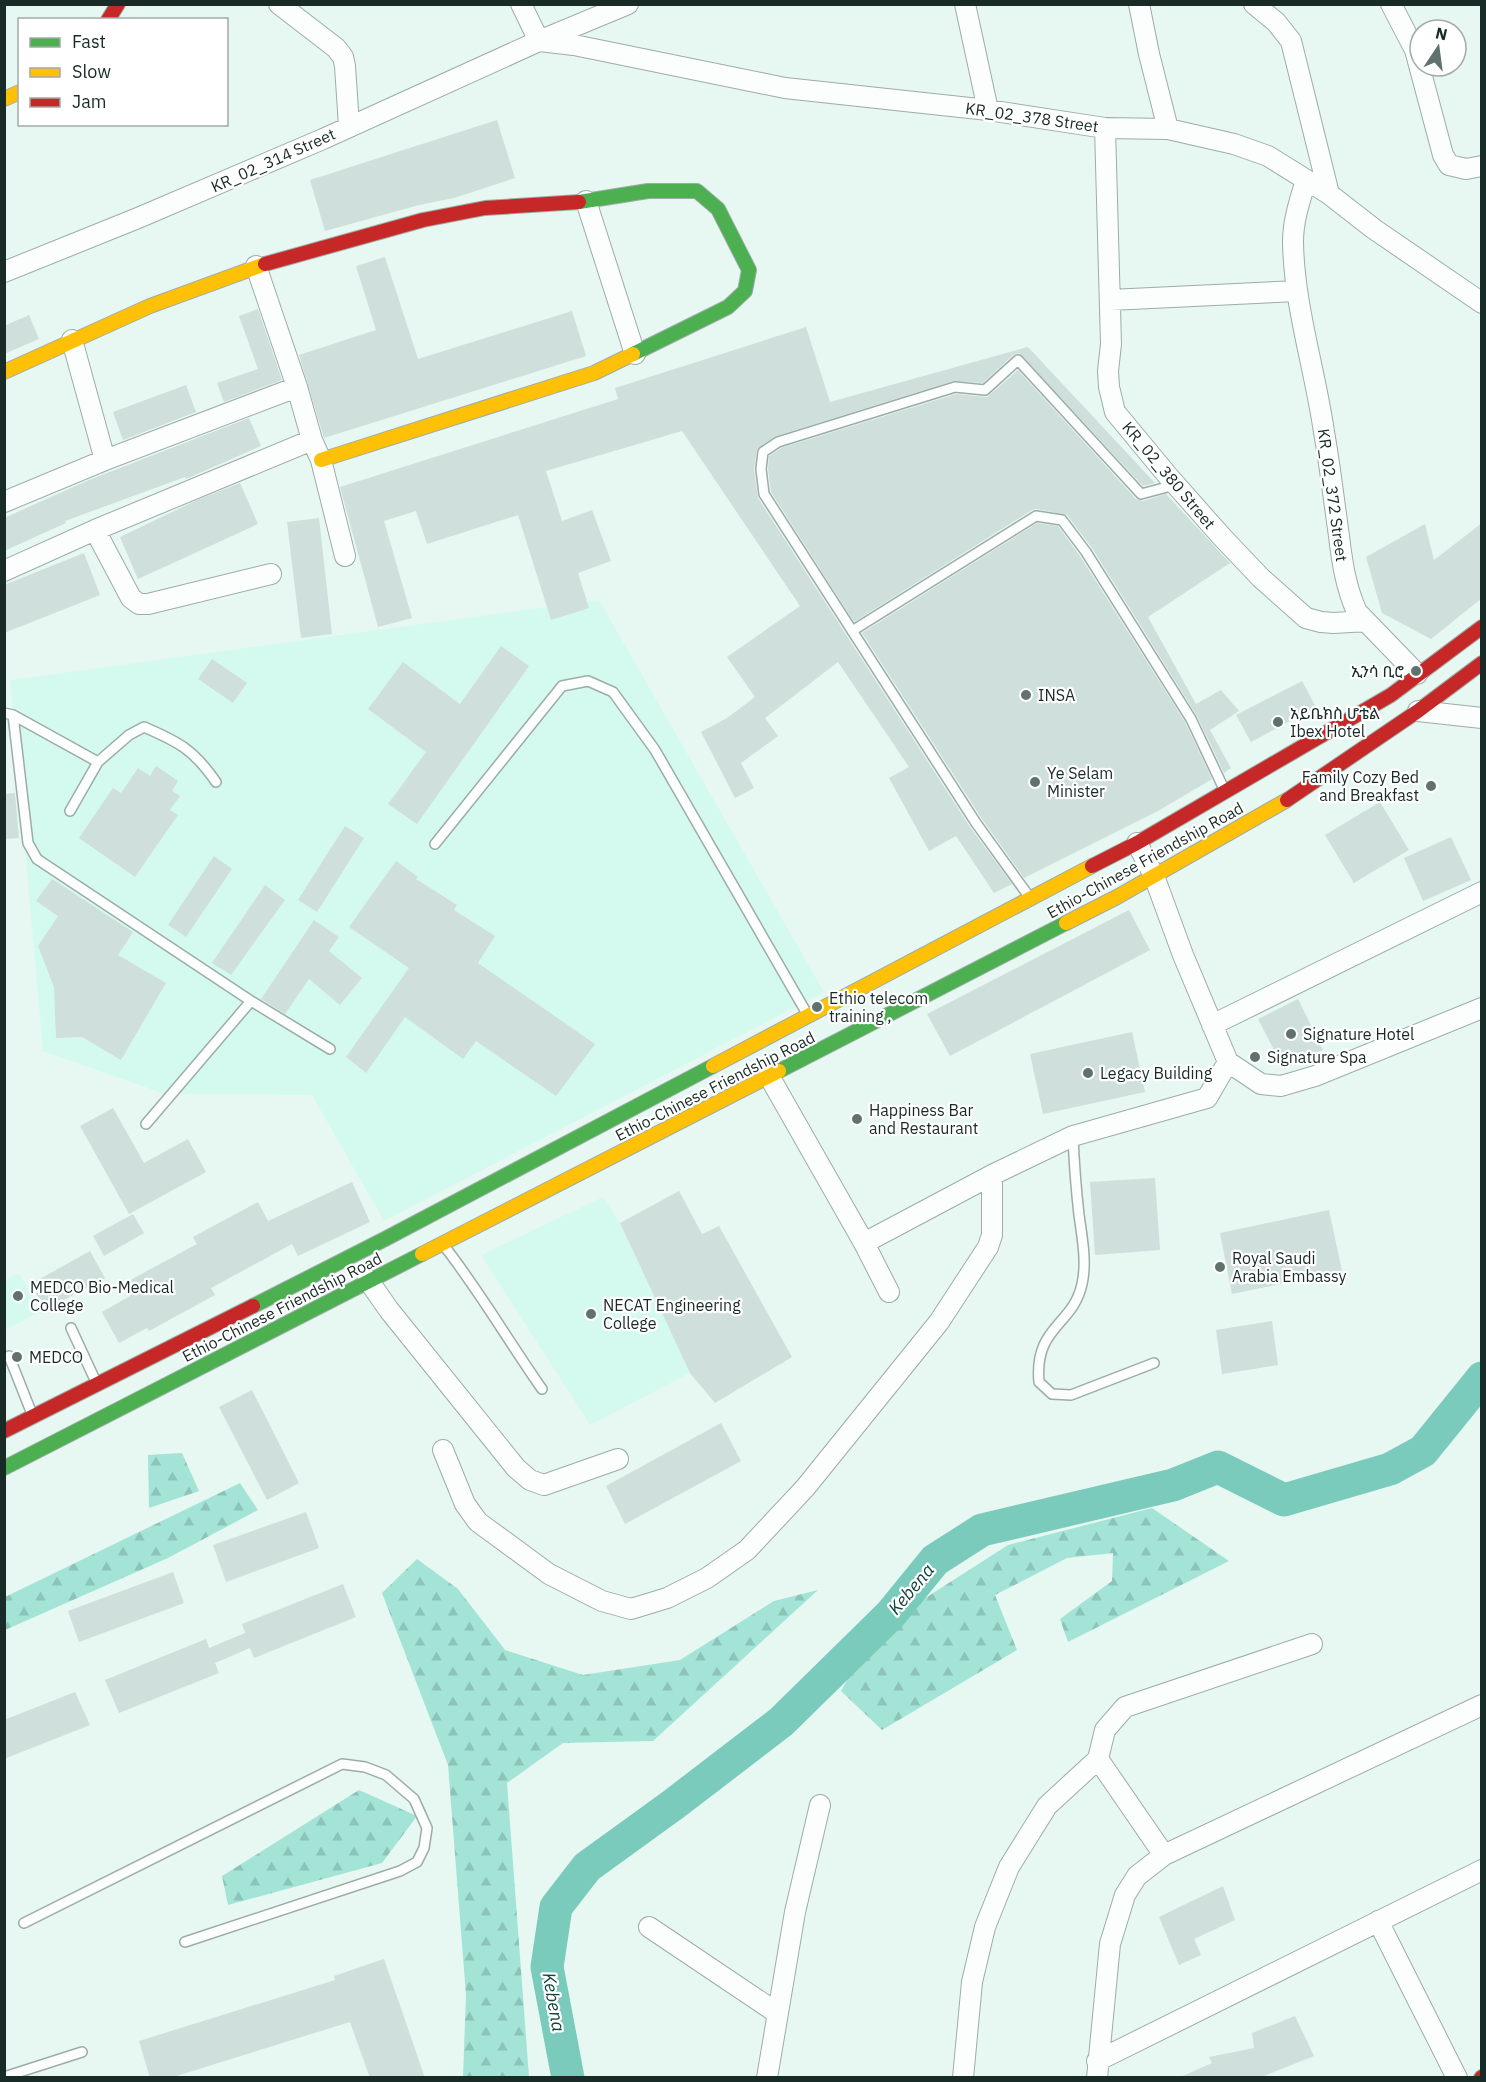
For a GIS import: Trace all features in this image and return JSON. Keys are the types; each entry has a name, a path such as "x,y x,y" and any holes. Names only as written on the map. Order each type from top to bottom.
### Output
{"main road":[{"path":"109,18 118,4"},
{"path":"4,99 18,93"},
{"path":"4,372 150,306 256,266 423,220 485,208 586,201 648,191 697,191 718,208 749,270 745,291 729,307 594,372 321,460"},
{"name":"Ethio-Chinese Friendship Road","path":"4,1431 97,1384 393,1252 809,1016 1030,897 1137,843 1391,694 1482,627"},
{"name":"Ethio-Chinese Friendship Road","path":"4,1468 368,1280 393,1252 442,1242 1096,908 1293,797 1418,711 1482,663"}],"street":[{"path":"279,4 336,48 343,57 349,126"},
{"path":"521,4 539,41"},
{"name":"KR_02_314 Street","path":"4,272 138,218 628,4"},
{"path":"965,4 988,110"},
{"path":"1139,4 1168,129"},
{"path":"1254,4 1276,22 1291,41 1329,194"},
{"path":"1391,4 1415,50 1443,155 1449,165 1466,169 1482,166"},
{"name":"KR_02_378 Street","path":"539,41 574,45 784,88 988,110 1105,128 1168,129 1234,144 1268,156 1329,194 1374,229 1482,303"},
{"name":"KR_02_380 Street","path":"1105,128 1111,344 1108,370 1109,387 1115,412 1176,485 1261,578 1306,618 1334,623 1366,621"},
{"name":"KR_02_372 Street","path":"1306,180 1296,216 1293,239 1297,291 1324,431 1343,565 1351,600 1357,612 1418,674"},
{"path":"586,201 635,354"},
{"path":"256,266 297,387 312,440 321,460 345,556"},
{"path":"1110,300 1297,291"},
{"path":"72,340 105,460"},
{"path":"4,502 105,460 297,387"},
{"path":"4,571 95,530 312,440"},
{"path":"95,530 131,598 139,604 148,604 270,574"},
{"path":"1458,681 1482,686"},
{"path":"1418,711 1482,718"},
{"path":"1137,843 1154,876 1183,955 1228,1062 1261,1084 1281,1086 1315,1076 1482,1008"},
{"path":"1212,1024 1482,892"},
{"path":"864,1243 992,1175 1073,1136 1207,1098 1228,1062"},
{"path":"769,1076 890,1292"},
{"path":"443,1450 465,1504 478,1522 549,1574 603,1601 630,1609 668,1598 707,1578 747,1550 805,1488 939,1322 988,1247 992,1235 992,1175"},
{"path":"368,1280 389,1310 516,1468 530,1480 544,1485 618,1458"},
{"path":"963,2078 972,1982 985,1927 1010,1867 1047,1806 1098,1759 1105,1730 1125,1707 1312,1644"},
{"path":"1097,2069 1110,1944 1125,1895 1137,1876 1164,1855 1482,1705"},
{"path":"1098,1759 1164,1855"},
{"path":"767,2078 795,1912 820,1805"},
{"path":"1097,2069 1378,1921 1482,1870"},
{"path":"1378,1921 1453,2076"},
{"path":"649,1927 777,2013"}],"lane":[{"path":"1030,897 976,823 764,494 761,469 763,452 778,442 954,387 985,390 1018,360 1141,494 1176,485"},
{"path":"852,631 1036,516 1062,520 1086,552 1191,719 1225,792"},
{"path":"435,844 562,686 588,681 613,692 655,750 809,1016"},
{"path":"9,714 98,762"},
{"path":"9,714 28,843 37,859 251,1001 330,1049"},
{"path":"70,811 98,762 129,735 144,727 182,744 202,763 216,782"},
{"path":"146,1124 251,1001"},
{"path":"1073,1136 1084,1263 1082,1284 1075,1305 1054,1327 1043,1344 1038,1368 1039,1382 1052,1394 1071,1395 1154,1363"},
{"path":"442,1242 468,1277 510,1345 542,1389"},
{"path":"71,1328 97,1384"},
{"path":"9,1356 33,1416"},
{"path":"24,1923 342,1764 365,1767 386,1775 414,1799 427,1828 424,1848 417,1862 399,1871 185,1942"},
{"path":"4,2077 82,2052"}],"shaded area":[{"path":"599,600 824,992 384,1221 312,1095 165,1094 43,1051 10,680"},
{"name":"NECAT Engineering College","path":"603,1197 620,1223 690,1373 590,1425 481,1255"},
{"name":"MEDCO Bio-Medical College","path":"19,1273 40,1312 5,1330 5,1280"}],"green space":[{"path":"182,1453 199,1491 149,1508 148,1455"},
{"path":"240,1483 258,1510 168,1558 5,1630 5,1597"},
{"path":"1152,1508 1229,1561 1068,1642 1060,1619 1112,1581 1113,1553 1067,1558 995,1595 1017,1650 882,1730 841,1691 874,1631 1008,1545"},
{"path":"417,1559 458,1589 505,1650 583,1675 680,1660 774,1601 818,1590 653,1741 563,1743 507,1783 529,2077 463,2077 466,1995 448,1765 382,1593"},
{"path":"359,1790 417,1816 382,1863 228,1905 222,1876"}],"building":[{"path":"497,120 515,178 454,198 419,205 325,231 310,180"},
{"path":"385,257 418,359 572,311 586,356 324,438 299,355 376,330 356,266"},
{"path":"258,309 282,380 224,402 217,383 258,369 239,316"},
{"path":"29,315 39,339 4,354 4,326"},
{"path":"806,327 830,402 1028,347 1155,483 1143,486 1019,353 1013,355 983,383 953,381 776,436 757,449 754,470 758,498 970,827 1012,884 994,893 956,836 929,851 889,778 909,767 838,662 765,718 778,736 741,763 754,788 735,798 701,732 727,718 755,697 727,657 800,606 682,431 546,471 562,521 592,510 611,561 578,573 589,608 551,620 518,515 427,544 416,511 384,521 412,618 378,627 340,487 618,399 615,388"},
{"path":"1018,370 1136,499 1143,501 1166,494 1230,563 1148,617 1196,704 1221,690 1239,711 1210,730 1231,768 1224,773 1197,716 1092,548 1067,515 1032,510 854,622 771,492 769,456 781,448 956,394 987,397"},
{"path":"186,385 196,412 123,440 113,412"},
{"path":"249,418 261,446 186,479 185,477 65,521 66,523 4,551 4,518 89,480"},
{"path":"240,483 258,524 138,579 120,537 195,501"},
{"path":"319,518 332,634 301,638 287,522"},
{"path":"1037,523 1058,526 1080,556 1185,722 1212,779 1158,811 1024,878 982,819 862,633"},
{"path":"1482,523 1482,598 1431,639 1382,613 1366,557 1425,524 1434,560"},
{"path":"84,553 100,595 4,633 4,585"},
{"path":"501,646 529,666 417,824 388,804 426,752 368,709 403,662 460,704"},
{"path":"212,659 247,683 233,703 198,679"},
{"path":"1302,681 1316,707 1251,742 1236,715"},
{"path":"156,766 178,781 172,791 180,796 170,810 178,815 135,877 79,838 113,788 121,793 138,768 150,776"},
{"path":"15,793 19,838 4,839 4,794"},
{"path":"1380,802 1409,850 1354,883 1325,835"},
{"path":"345,826 364,838 317,912 298,900"},
{"path":"1451,837 1471,880 1423,901 1404,858"},
{"path":"214,856 232,869 186,937 168,925"},
{"path":"396,861 418,877 416,879 457,905 454,910 495,936 478,963 595,1044 556,1096 476,1041 463,1059 405,1017 366,1073 346,1057 409,968 349,927"},
{"path":"52,879 133,932 118,955 166,983 121,1060 82,1037 56,1038 54,987 38,946 58,916 36,901"},
{"path":"265,885 285,900 231,975 212,963"},
{"path":"1129,910 1150,950 950,1056 927,1014"},
{"path":"314,920 339,937 329,951 362,978 340,1005 309,979 285,1014 261,999"},
{"name":"Signature Hotel","path":"1298,999 1323,1050 1284,1069 1258,1019"},
{"name":"Legacy Building","path":"1132,1032 1145,1092 1043,1114 1030,1054"},
{"path":"113,1108 144,1163 188,1139 206,1172 129,1214 80,1126"},
{"path":"1155,1178 1160,1250 1095,1255 1090,1182"},
{"path":"352,1182 370,1222 298,1256 292,1244 211,1288 215,1295 149,1331 147,1328 119,1343 102,1312 130,1296 123,1284 197,1244 193,1237 258,1202 268,1221"},
{"path":"679,1191 702,1234 719,1226 792,1357 715,1403 690,1373 620,1223"},
{"path":"1329,1210 1342,1271 1232,1294 1220,1233"},
{"path":"133,1214 144,1233 104,1256 93,1236"},
{"path":"90,1251 105,1278 45,1310 31,1284"},
{"path":"1272,1321 1278,1365 1222,1374 1216,1330"},
{"path":"252,1390 299,1483 267,1500 219,1407"},
{"path":"721,1423 741,1461 625,1524 606,1486"},
{"path":"306,1512 319,1548 226,1582 213,1545"},
{"path":"173,1572 184,1603 79,1642 68,1611"},
{"path":"343,1584 356,1617 254,1658 250,1648 215,1663 219,1673 119,1713 105,1680 206,1639 209,1648 245,1633 242,1624"},
{"path":"75,1692 90,1725 4,1759 4,1720"},
{"path":"1223,1886 1235,1920 1194,1939 1201,1955 1179,1965 1159,1917"},
{"path":"384,1959 425,2078 370,2078 350,2022 170,2078 150,2078 139,2041 335,1980 334,1976"},
{"path":"1295,2016 1314,2056 1259,2078 1178,2078 1212,2063 1209,2057 1254,2048 1252,2033"}],"waterway":[{"name":"Kebena","path":"568,2078 547,1967 556,1907 587,1867 781,1722 891,1614 935,1560 982,1530 1173,1485 1218,1467 1284,1500 1390,1469 1423,1451 1482,1378"}],"traffic: fast":[{"path":"579,202 648,191 697,191 718,209 749,270 745,291 728,307 633,354"},
{"path":"779,1071 1066,923"},
{"path":"253,1306 713,1066"},
{"path":"4,1468 422,1254"}],"traffic: slow":[{"path":"4,99 18,93"},
{"path":"4,372 150,306 265,264"},
{"path":"321,460 594,373 633,354"},
{"path":"1066,923 1117,897 1287,800"},
{"path":"713,1066 1092,866"},
{"path":"422,1254 779,1071"}],"traffic: jam":[{"path":"109,18 118,4"},
{"path":"265,264 423,220 485,208 579,202"},
{"path":"1092,866 1137,843 1391,695 1482,627"},
{"path":"1287,800 1418,711 1482,663"},
{"path":"4,1431 253,1306"}],"place":[{"name":"ኢንሳ ቢሮ","path":"1416,671"},
{"name":"INSA","path":"1026,695"},
{"name":"አይቤክስ ሆቴል Ibex Hotel","path":"1278,722"},
{"name":"Ye Selam Minister","path":"1035,782"},
{"name":"Family Cozy Bed and Breakfast","path":"1431,786"},
{"name":"Ethio telecom training ,","path":"817,1007"},
{"name":"Signature Hotel","path":"1291,1034"},
{"name":"Signature Spa","path":"1255,1057"},
{"name":"Legacy Building","path":"1088,1073"},
{"name":"Happiness Bar and Restaurant","path":"857,1119"},
{"name":"Royal Saudi Arabia Embassy","path":"1220,1267"},
{"name":"MEDCO Bio-Medical College","path":"18,1296"},
{"name":"NECAT Engineering College","path":"591,1314"},
{"name":"MEDCO","path":"17,1357"}]}
